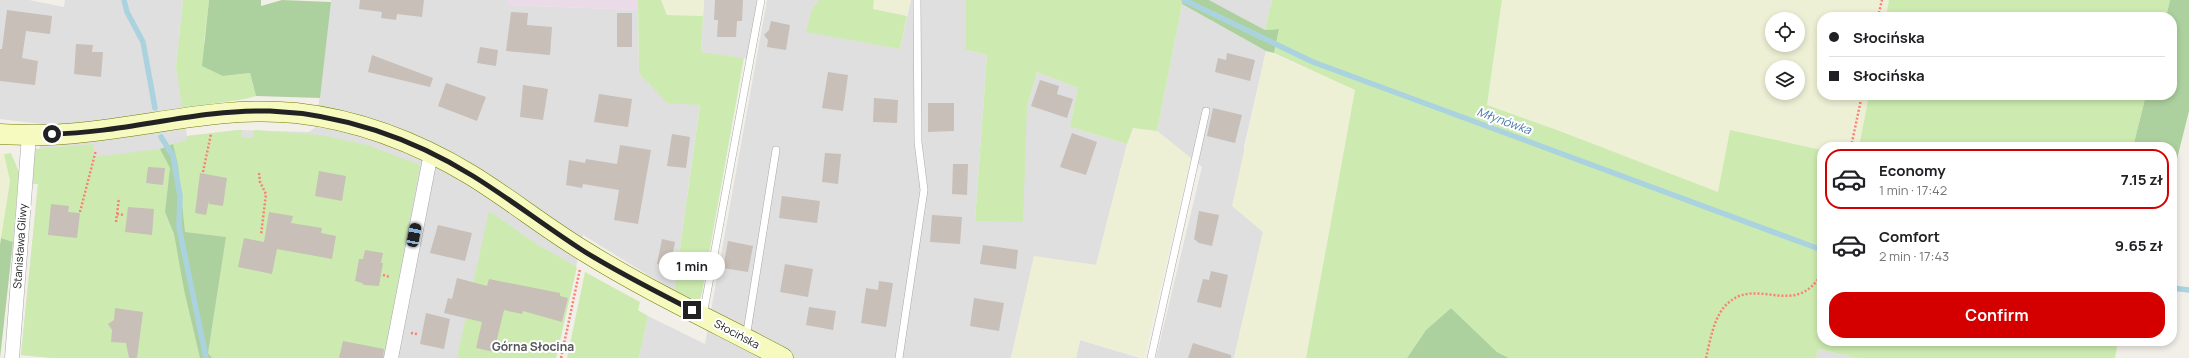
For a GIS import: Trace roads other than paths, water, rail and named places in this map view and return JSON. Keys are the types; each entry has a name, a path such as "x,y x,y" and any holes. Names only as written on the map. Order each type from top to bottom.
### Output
{"street":[{"name":"Słocińska","path":"0,134 64,134 223,112 269,111 329,118 368,127 431,153 472,176 584,251 783,358"},
{"name":"Stanisława Gliwy","path":"12,358 29,135"},
{"path":"391,358 427,164 431,153"}],"lane":[{"path":"703,316 760,0"},
{"path":"899,358 924,190 918,142 918,0"},
{"path":"1151,358 1206,111"},
{"path":"746,339 776,150"}],"waterway":[{"path":"124,0 127,12 143,42 155,108"},
{"name":"Młynówka","path":"1184,0 1313,62 1817,248"},
{"path":"161,137 173,156 180,196 179,227 206,358"},
{"name":"Młynówka","path":"2177,289 2189,290"}],"district":[{"name":"Górna Słocina","path":"533,347"}]}
